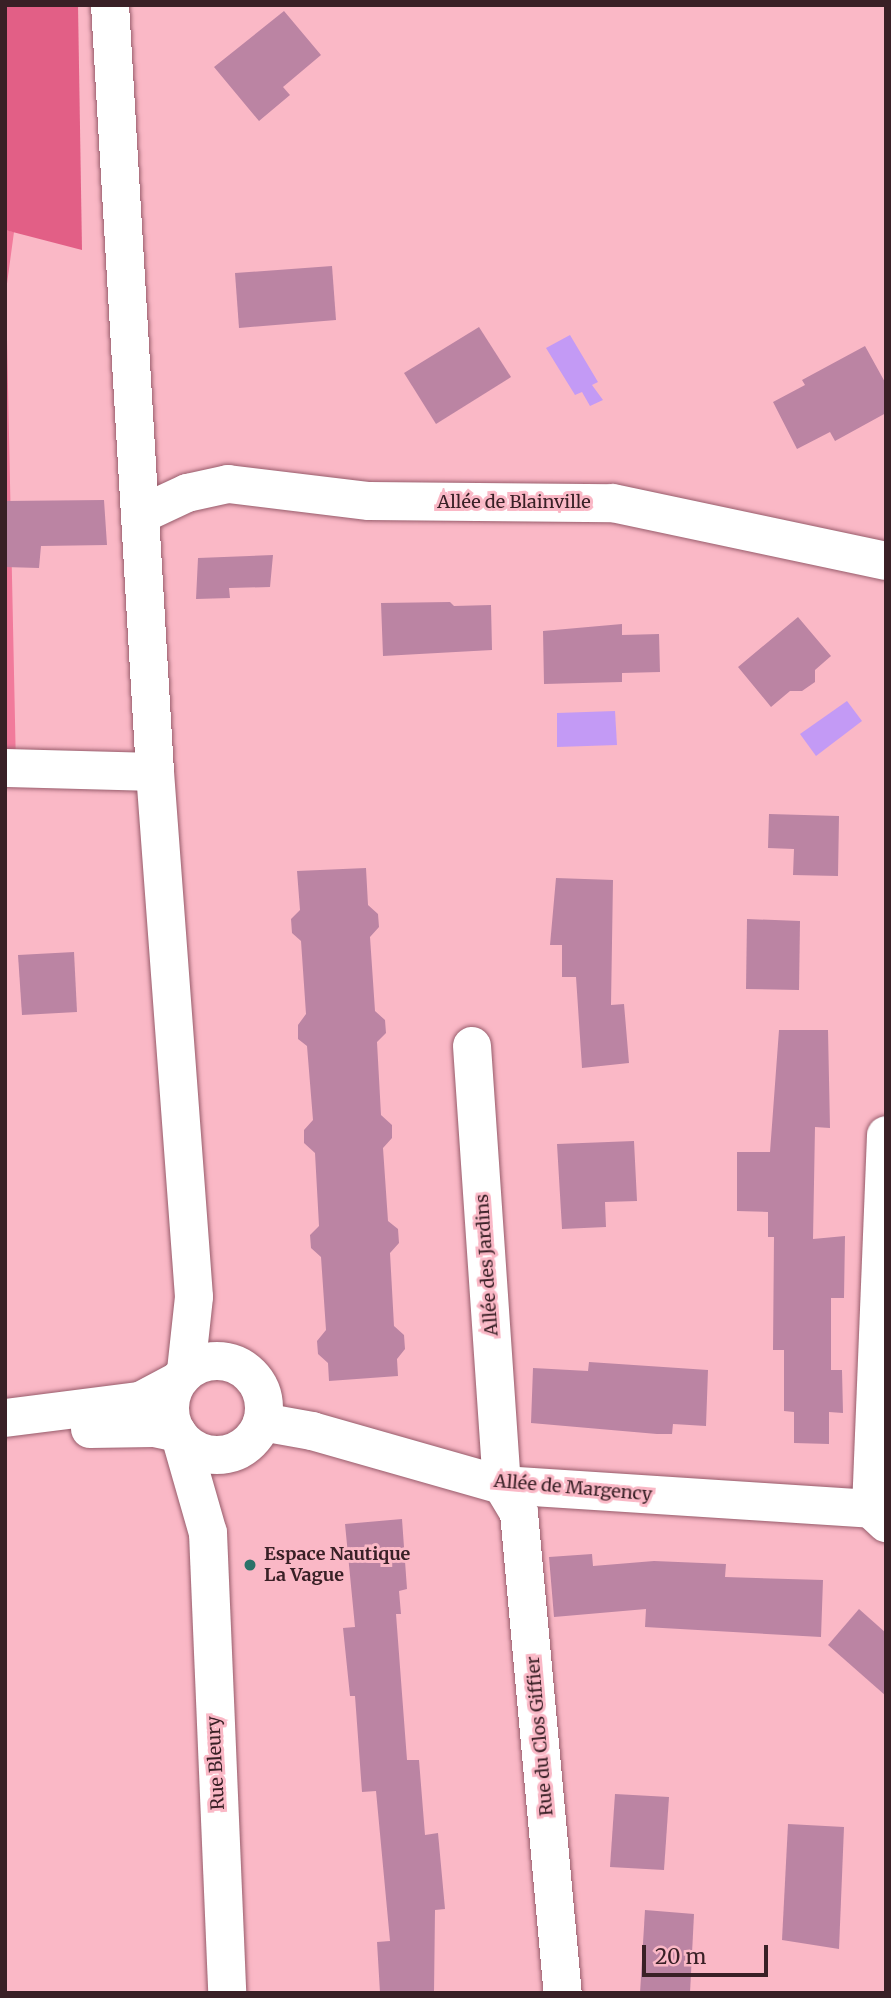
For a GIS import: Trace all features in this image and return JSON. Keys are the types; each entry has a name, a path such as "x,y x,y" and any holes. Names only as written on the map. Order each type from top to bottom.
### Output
{"street":[{"path":"110,5 142,514 155,772 192,1276 194,1322 169,1412 179,1436"},
{"name":"Allée de Blainville","path":"142,514 187,493 228,484 369,501 613,503 886,561"},
{"path":"5,768 155,772"},
{"name":"Allée des Jardins","path":"472,1045 502,1485"},
{"path":"878,1516 886,1135"},
{"path":"5,1442 136,1427 179,1436 205,1454 219,1455 252,1435 264,1408 255,1379 203,1306 192,1276"},
{"path":"5,1418 140,1401 181,1376 215,1360 244,1369 255,1379"},
{"name":"Allée de Margency","path":"252,1435 312,1431 502,1485 878,1516"},
{"name":"Rue Bleury","path":"208,1533 222,1483 252,1435"},
{"name":"Rue Bleury","path":"179,1436 208,1533 227,1993"},
{"name":"Rue du Clos Giffier","path":"502,1485 519,1513 563,1993"}],"shaded area":[{"path":"5,5 78,5 82,250 5,230"},
{"path":"5,230 14,232 6,291 16,768 5,768"},
{"path":"570,335 598,382 592,385 603,400 590,406 582,392 575,395 546,348"},
{"path":"847,701 862,721 816,756 800,734"},
{"path":"615,711 617,745 557,747 557,713"}],"building":[{"path":"284,11 321,55 283,87 290,95 259,121 214,67"},
{"path":"332,266 336,320 239,328 235,273"},
{"path":"479,327 511,377 436,424 404,373"},
{"path":"865,346 886,384 886,413 835,441 830,432 797,449 773,402 805,385 802,380"},
{"path":"104,500 107,545 41,546 39,568 5,567 5,501"},
{"path":"273,555 270,587 229,588 230,598 196,599 198,558"},
{"path":"450,602 454,606 491,605 492,650 383,656 381,603"},
{"path":"798,617 831,656 815,670 815,682 802,691 790,691 771,707 738,667"},
{"path":"622,624 622,635 659,634 660,672 622,673 622,682 544,684 543,631"},
{"path":"769,814 839,816 838,876 793,875 794,849 768,848"},
{"path":"366,868 368,905 378,914 379,927 370,937 375,1011 385,1020 386,1033 377,1042 381,1115 392,1125 392,1138 383,1148 388,1221 398,1229 399,1243 390,1253 394,1326 404,1335 405,1349 397,1359 398,1376 329,1381 328,1363 318,1354 317,1341 326,1330 321,1257 311,1248 310,1235 319,1226 315,1153 304,1143 304,1130 313,1120 307,1046 298,1039 298,1025 306,1014 301,941 292,933 291,919 300,910 297,871"},
{"path":"556,878 613,880 611,1005 624,1004 629,1063 582,1068 576,977 562,977 562,945 550,945"},
{"path":"747,919 800,921 799,990 746,989"},
{"path":"74,952 77,1012 22,1015 18,955"},
{"path":"779,1030 828,1030 830,1128 815,1127 813,1239 845,1236 844,1298 831,1298 831,1370 842,1370 843,1413 829,1412 829,1444 794,1443 794,1412 784,1411 784,1350 773,1350 774,1237 768,1237 768,1212 737,1211 737,1152 770,1152"},
{"path":"634,1141 637,1201 605,1202 606,1227 562,1229 557,1144"},
{"path":"589,1362 708,1370 706,1426 673,1424 672,1434 657,1434 531,1423 533,1368 588,1371"},
{"path":"402,1519 407,1589 399,1591 401,1614 396,1614 407,1760 419,1760 425,1835 438,1833 445,1909 435,1910 434,1993 380,1993 377,1942 390,1941 376,1791 362,1792 355,1696 350,1696 343,1628 355,1627 345,1524"},
{"path":"592,1554 593,1566 654,1561 726,1564 725,1577 823,1580 821,1637 645,1627 646,1609 554,1617 549,1557"},
{"path":"859,1609 886,1633 886,1696 828,1645"},
{"path":"615,1794 669,1797 664,1870 610,1867"},
{"path":"788,1824 844,1827 839,1949 782,1940"},
{"path":"645,1910 694,1914 690,1993 640,1993"}],"place":[{"name":"Espace Nautique La Vague","path":"250,1565"}]}
